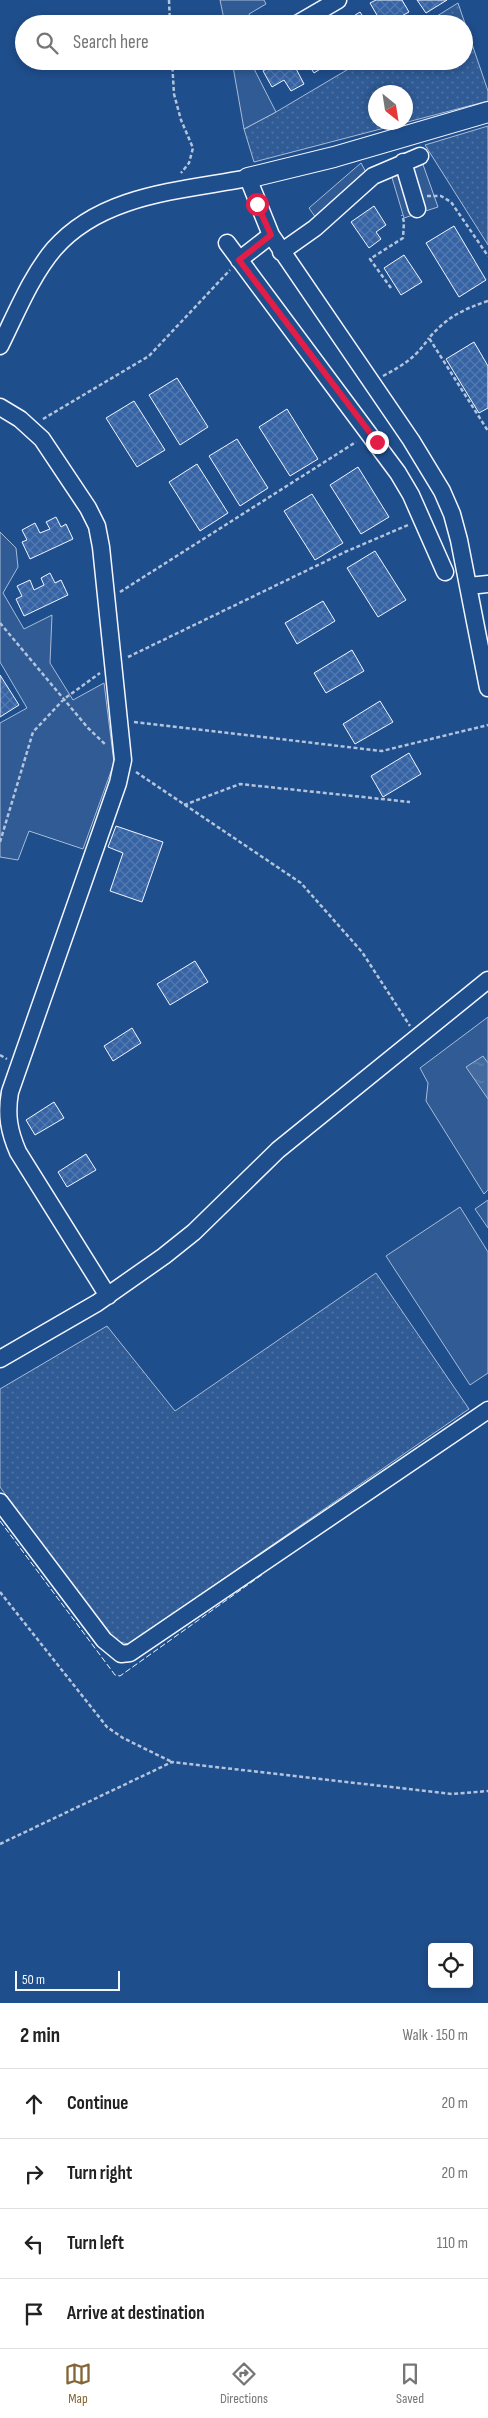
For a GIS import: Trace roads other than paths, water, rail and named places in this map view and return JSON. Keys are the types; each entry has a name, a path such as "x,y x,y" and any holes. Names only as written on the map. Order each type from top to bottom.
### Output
{"main road":[{"path":"248,178 310,163 488,112"}],"street":[{"path":"312,15 338,0"},
{"path":"282,252 315,228 373,176 420,156"},
{"path":"403,162 411,206"},
{"path":"0,346 44,263 76,228 115,206 248,178 271,235 411,440 442,491 452,514 488,688"},
{"path":"239,260 271,235"},
{"path":"227,243 398,473 445,572"},
{"path":"0,407 42,438 97,526 107,600 123,760 118,783 10,1092 7,1111 9,1132 18,1152 108,1296"},
{"path":"468,586 488,584"},
{"path":"0,1359 108,1296 144,1272 194,1232 278,1150 488,980"},
{"path":"0,1502 104,1640 121,1654 130,1653 488,1410"}],"water":[{"path":"483,1056 488,1063 488,1099 466,1067"}]}
